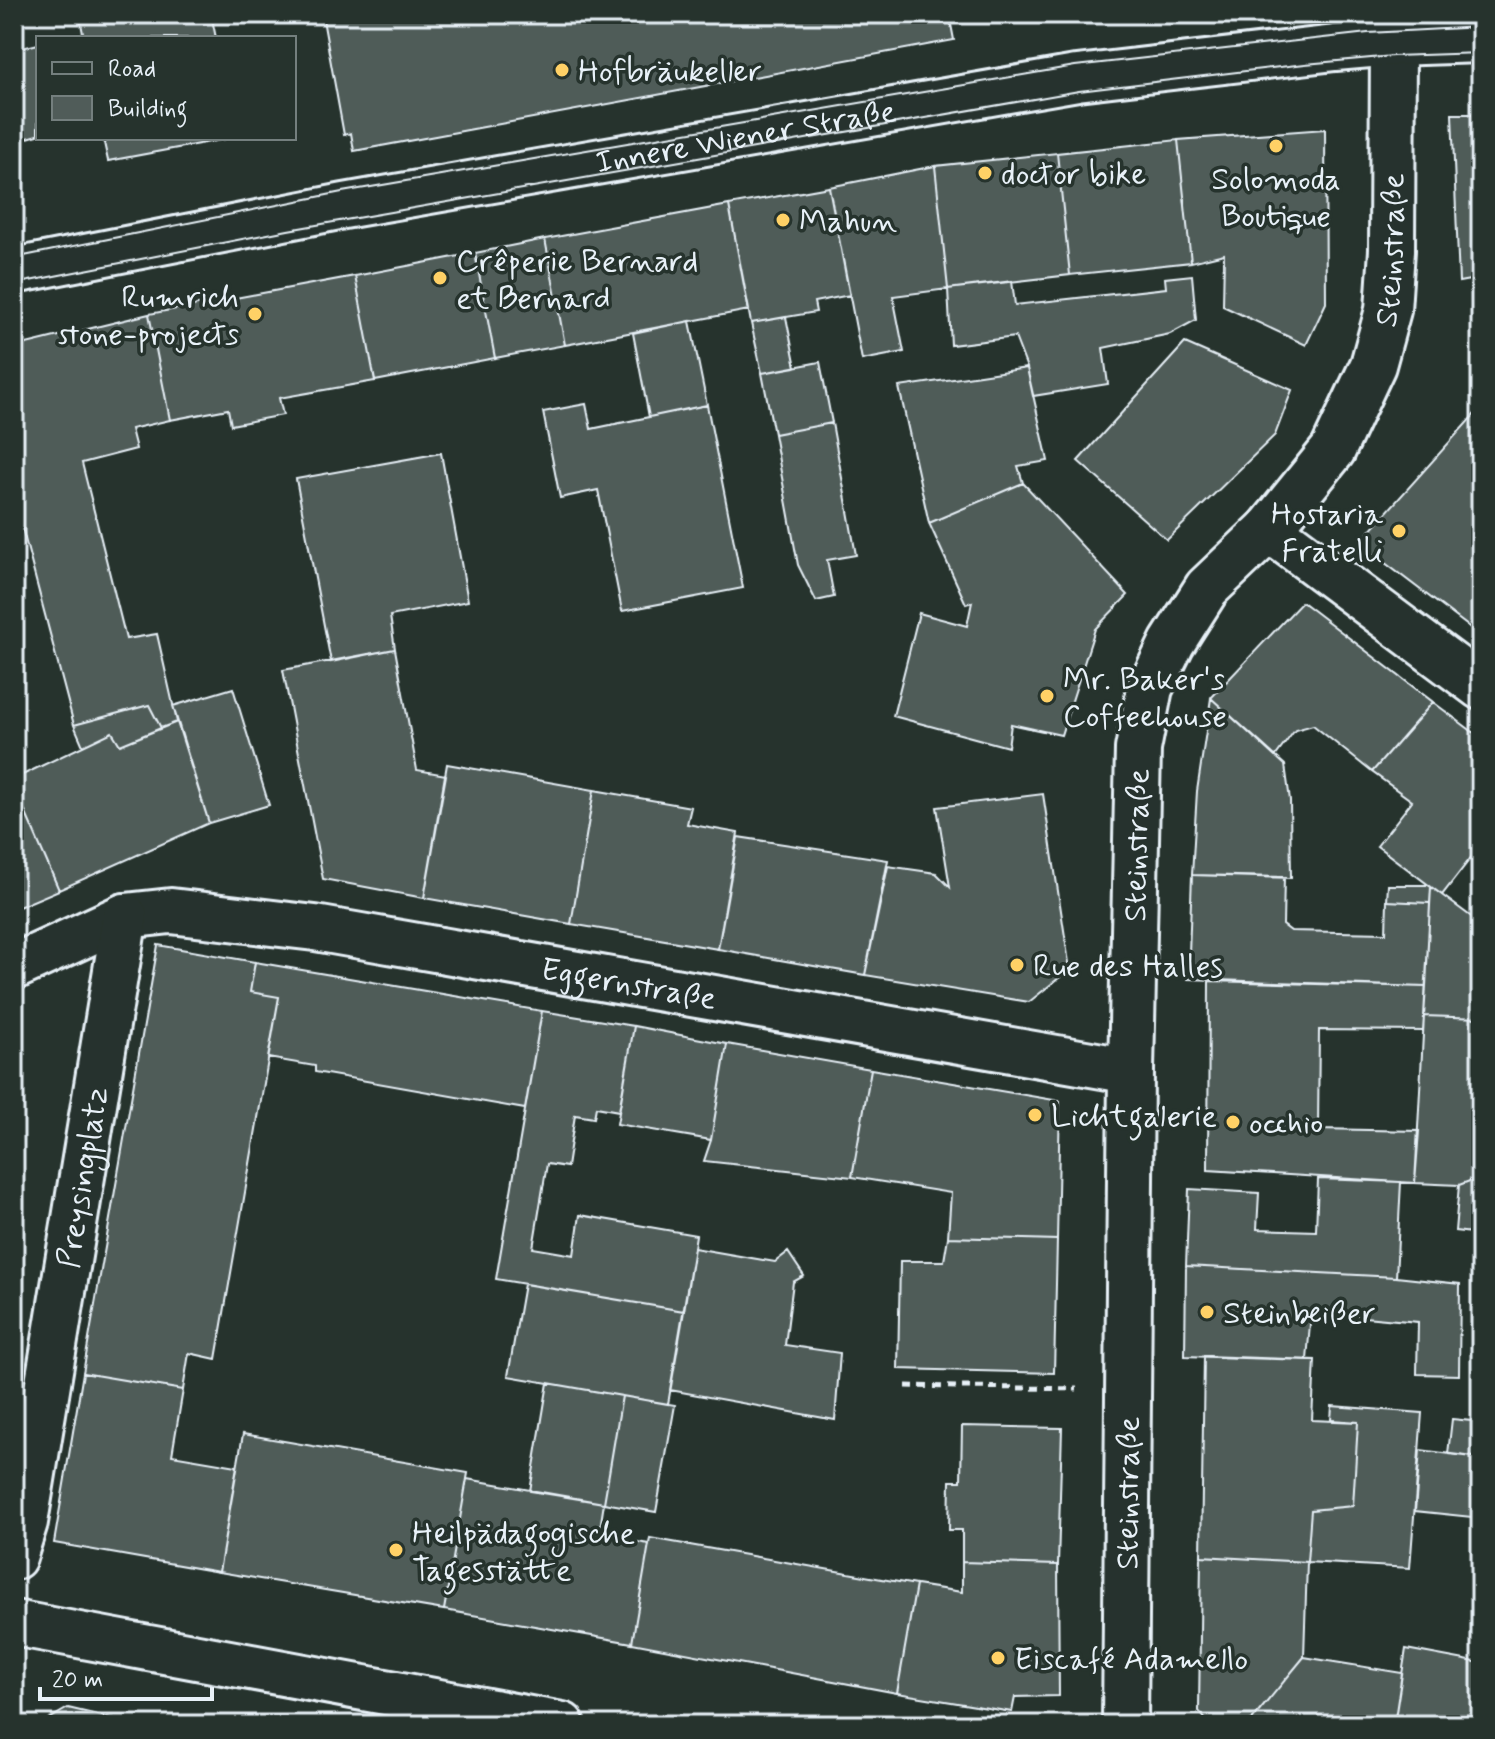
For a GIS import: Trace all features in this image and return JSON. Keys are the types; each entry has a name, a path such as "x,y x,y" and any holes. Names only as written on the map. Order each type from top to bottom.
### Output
{"street":[{"name":"Innere Wiener Straße","path":"14,271 344,206 1077,78 1393,43 1481,40"},
{"name":"Steinstraße","path":"1125,1725 1131,1071 1138,749 1150,688 1172,643 1207,588 1269,529 1333,450 1373,365 1388,310 1392,250 1393,43"},
{"path":"1269,529 1481,687"},
{"name":"Eggernstraße","path":"125,916 171,911 315,928 1131,1071"},
{"path":"14,967 125,916"},
{"name":"Preysingplatz","path":"14,1557 25,1522 125,916"},
{"path":"14,1623 562,1725"}],"path":[{"path":"906,1386 1056,1388"}],"building":[{"path":"79,14 211,14 216,36 84,36"},
{"name":"Hofbräukeller","path":"322,14 949,14 954,40 354,151 351,133 344,135"},
{"path":"36,44 36,136 14,142 14,50"},
{"path":"1452,114 1481,114 1481,278 1459,282"},
{"path":"1325,129 1326,303 1306,345 1223,306 1224,254 1191,262 1178,140"},
{"path":"103,140 220,140 108,161"},
{"path":"1178,140 1191,262 1070,275 1057,153"},
{"path":"1057,153 1070,275 948,289 935,166"},
{"path":"935,166 948,289 893,296 904,352 862,360 829,187"},
{"path":"829,187 850,295 814,302 816,312 751,323 729,205"},
{"path":"729,205 749,310 565,345 545,239"},
{"path":"545,239 565,345 495,358 475,253"},
{"path":"475,253 495,358 375,381 355,276"},
{"path":"1192,275 1196,320 1170,334 1103,348 1108,384 1033,396 1027,368 1015,337 951,345 948,289 1012,281 1015,305 1166,288 1165,278"},
{"path":"355,276 375,381 279,398 283,415 231,425 228,409 170,420 149,314"},
{"path":"149,314 170,420 131,429 136,449 82,463 126,639 157,634 177,722 161,728 149,705 74,725 14,497 14,347"},
{"path":"786,317 796,367 762,373 751,323"},
{"path":"690,321 707,405 649,417 633,333"},
{"path":"1185,343 1292,390 1275,435 1167,540 1078,461"},
{"path":"820,362 832,423 774,434 762,373"},
{"path":"1027,368 1048,461 1018,466 1023,483 929,523 899,387"},
{"path":"586,404 591,429 707,405 743,588 622,611 598,490 560,498 543,412"},
{"path":"1481,407 1481,636 1359,543"},
{"path":"832,423 856,555 827,560 834,597 816,601 798,565 774,434"},
{"path":"441,453 468,601 390,616 395,649 331,662 296,479"},
{"path":"1023,483 1128,595 1095,629 1061,735 1011,724 1008,747 893,716 919,613 967,626 972,602 966,604 929,523"},
{"path":"1302,602 1433,702 1372,772 1313,725 1295,730 1275,757 1211,698"},
{"path":"395,649 417,770 446,775 424,898 323,879 283,670"},
{"path":"233,688 269,805 209,823 173,706"},
{"path":"1211,698 1285,765 1290,800 1291,878 1192,875 1197,791"},
{"path":"1433,702 1481,738 1481,853 1477,850 1442,895 1377,846 1412,801 1372,772"},
{"path":"149,705 161,728 120,745 112,732 83,746 74,725"},
{"path":"177,722 209,823 59,890 14,786 14,779 112,732 120,745"},
{"path":"447,764 594,790 571,924 424,898"},
{"path":"14,786 59,890 14,909"},
{"path":"594,790 691,807 687,824 738,833 718,949 571,924"},
{"path":"1043,794 1070,969 1029,1002 865,975 888,866 936,873 950,887 937,807"},
{"path":"738,837 888,860 865,975 718,949"},
{"path":"1192,875 1284,877 1283,925 1291,931 1386,933 1387,901 1430,903 1426,987 1188,979"},
{"path":"1388,885 1428,885 1431,887 1430,903 1387,901"},
{"path":"1431,887 1481,924 1481,1018 1424,1016"},
{"path":"158,945 255,962 250,992 279,997 216,1359 189,1353 183,1390 83,1373"},
{"path":"255,962 542,1011 525,1109 315,1072 315,1066 268,1058 279,997 250,992"},
{"path":"1209,981 1426,987 1423,1031 1319,1030 1318,1129 1419,1131 1415,1183 1208,1170"},
{"path":"542,1011 634,1026 619,1111 596,1107 594,1118 575,1115 567,1167 547,1164 533,1248 574,1255 580,1215 696,1235 684,1311 496,1279"},
{"path":"1424,1016 1481,1018 1481,1089 1475,1179 1459,1185 1415,1183"},
{"path":"634,1026 727,1044 711,1140 617,1124"},
{"path":"727,1044 871,1069 852,1177 704,1161 711,1140"},
{"path":"871,1069 1060,1101 1057,1240 948,1237 951,1193 852,1177"},
{"path":"1318,1179 1401,1182 1396,1277 1186,1266 1189,1189 1259,1193 1257,1229 1316,1231"},
{"path":"1481,1180 1481,1234 1455,1231 1459,1185"},
{"path":"948,1237 1057,1240 1054,1373 898,1369 900,1261 944,1261"},
{"path":"694,1248 775,1262 788,1252 804,1276 793,1282 785,1345 840,1353 835,1420 670,1390"},
{"path":"1186,1266 1396,1277 1460,1284 1459,1375 1417,1374 1418,1322 1311,1312 1307,1360 1185,1356"},
{"path":"524,1284 684,1311 668,1404 508,1376"},
{"path":"1204,1356 1315,1360 1312,1420 1358,1422 1353,1506 1311,1510 1307,1562 1201,1556"},
{"path":"83,1373 183,1390 172,1455 237,1466 219,1572 54,1543"},
{"path":"548,1383 622,1396 604,1503 530,1491"},
{"path":"622,1396 675,1405 656,1512 604,1503"},
{"path":"1332,1406 1422,1413 1410,1568 1307,1562 1311,1510 1353,1506 1358,1422 1331,1420"},
{"path":"1452,1419 1481,1422 1481,1458 1448,1454"},
{"path":"962,1426 1062,1428 1058,1565 962,1562 962,1530 949,1530 950,1481 961,1481"},
{"path":"243,1434 468,1473 444,1610 219,1572"},
{"path":"1420,1450 1481,1458 1481,1518 1415,1511"},
{"path":"467,1479 604,1503 599,1535 649,1544 632,1643 444,1610"},
{"path":"650,1538 916,1585 897,1693 632,1643"},
{"path":"1201,1556 1307,1562 1304,1657 1248,1725 1210,1725 1199,1711"},
{"path":"962,1562 1058,1565 1059,1696 1015,1697 1012,1712 897,1693 916,1585 962,1592"},
{"path":"1406,1649 1481,1663 1481,1725 1394,1725"},
{"path":"1304,1657 1402,1673 1394,1725 1248,1725"},
{"path":"68,1708 140,1725 39,1725"}],"tram line":[{"path":"14,258 342,192 1075,66 1368,33 1481,27"},
{"path":"14,284 288,230 1079,91 1305,64 1393,56 1481,53"}],"place":[{"name":"Hofbräukeller","path":"562,70"},
{"name":"Solomoda Boutique","path":"1276,146"},
{"name":"doctor bike","path":"985,173"},
{"name":"Mahun","path":"783,220"},
{"name":"Crêperie Bernard et Bernard","path":"440,278"},
{"name":"Rumrich stone-projects","path":"255,314"},
{"name":"Hostaria Fratelli","path":"1399,531"},
{"name":"Mr. Baker's Coffeehouse","path":"1047,696"},
{"name":"Rue des Halles","path":"1017,965"},
{"name":"Lichtgalerie","path":"1035,1115"},
{"name":"occhio","path":"1233,1122"},
{"name":"Steinbeißer","path":"1207,1312"},
{"name":"Heilpädagogische Tagesstätte","path":"396,1550"},
{"name":"Eiscafé Adamello","path":"998,1658"}]}
